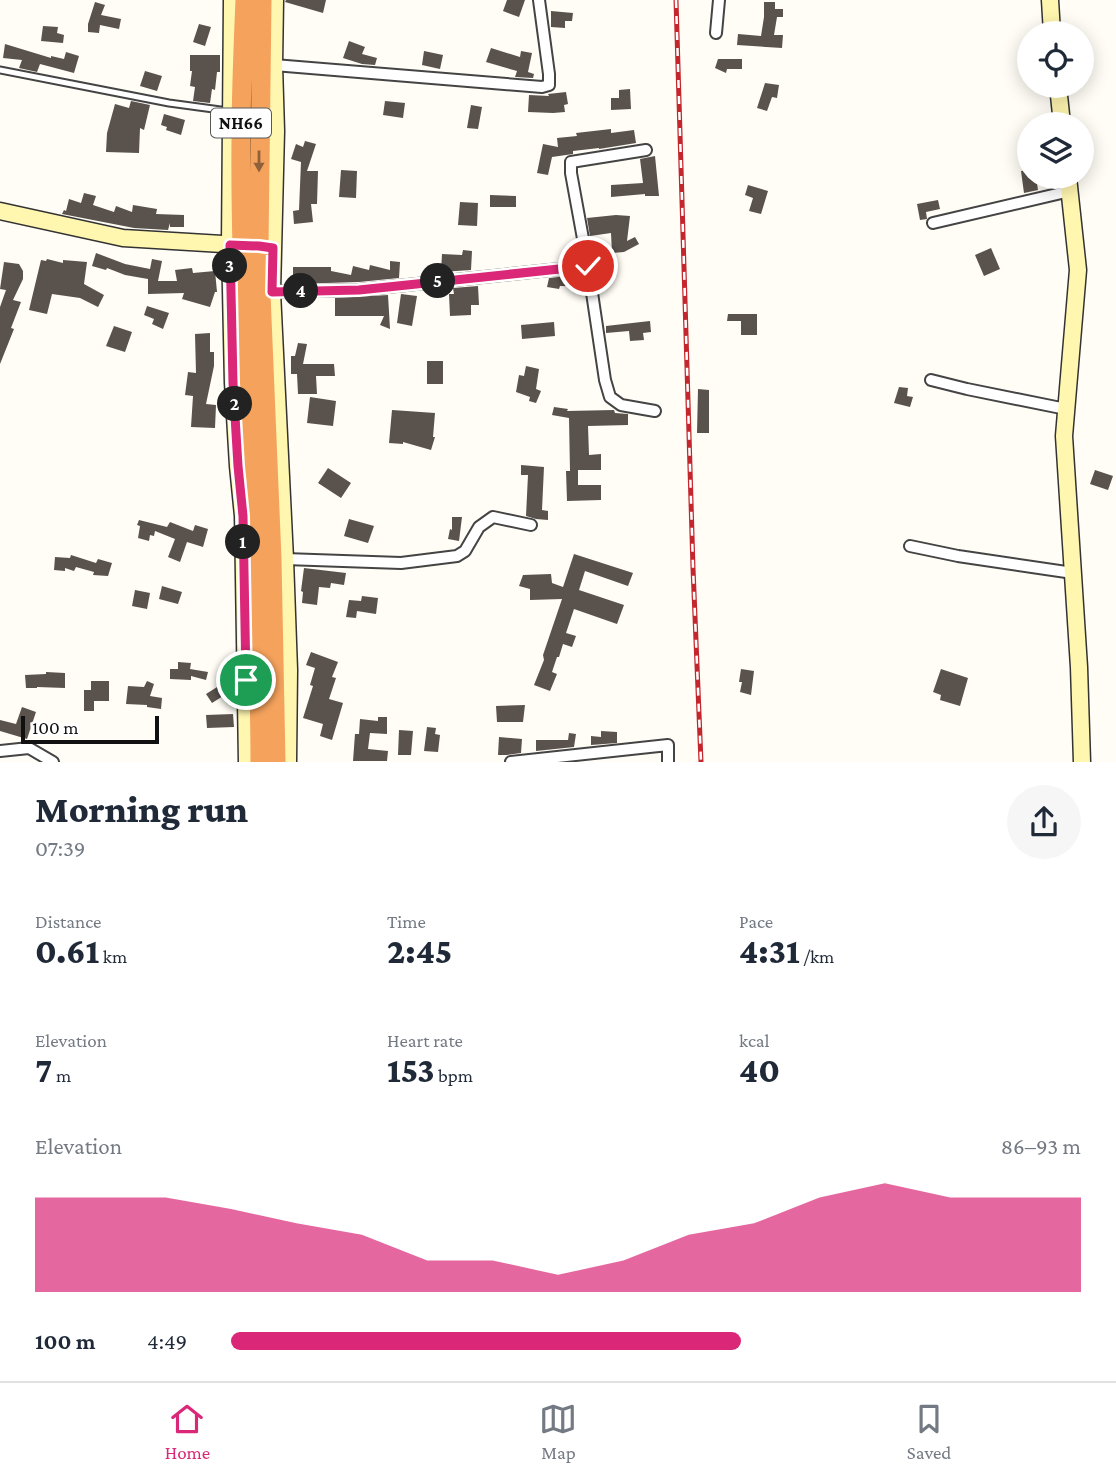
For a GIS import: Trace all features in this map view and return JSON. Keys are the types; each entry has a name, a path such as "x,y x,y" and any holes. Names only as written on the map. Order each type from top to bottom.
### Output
{"highway":[{"name":"NH66","path":"245,0 241,138 272,559 276,761"},
{"name":"NH66","path":"260,761 256,559 249,437 251,246 262,0"}],"street":[{"path":"232,0 231,111 251,246 272,292 289,670 288,761"},
{"path":"247,761 243,516 233,383 251,246 276,131 275,0"},
{"path":"274,65 542,87 549,85 549,74 539,0"},
{"path":"716,33 719,0"},
{"path":"1050,0 1051,21"},
{"path":"646,150 571,162 571,173 610,397 621,405 655,411"},
{"path":"933,223 1052,189"},
{"path":"1070,189 1078,270 1064,436 1079,667 1082,761"},
{"path":"0,211 123,238 251,246"},
{"path":"272,292 359,290 588,266"},
{"path":"931,380 1066,409"},
{"path":"285,559 401,563 457,556 465,551 479,527 493,517 531,525"},
{"path":"910,546 1073,573"},
{"path":"511,761 668,745 668,761"},
{"path":"0,751 29,748 53,761"}],"lane":[{"path":"0,70 169,103 231,111"}],"building":[{"path":"326,0 323,13 285,2"},
{"path":"507,0 525,0 519,17 503,11"},
{"path":"95,2 105,5 101,15 121,19 119,29 100,25 99,33 88,32"},
{"path":"764,2 775,2 775,9 783,9 783,17 777,17 774,35 783,35 782,48 737,45 738,34 761,36"},
{"path":"551,11 573,13 572,21 565,21 565,28 551,27"},
{"path":"199,24 211,27 205,46 193,42"},
{"path":"43,26 58,27 57,33 64,35 63,43 41,41"},
{"path":"349,41 365,47 362,54 377,58 375,65 343,58"},
{"path":"5,44 51,58 64,59 66,52 79,56 74,73 40,64 37,72 19,68 22,60 3,58"},
{"path":"491,48 520,57 521,51 532,53 528,72 534,74 533,78 515,77 517,71 486,62"},
{"path":"424,51 443,55 440,69 422,65"},
{"path":"190,55 220,55 220,72 217,72 210,103 193,101 195,87 190,86"},
{"path":"718,59 742,59 742,69 727,69 726,73 715,68"},
{"path":"145,71 162,76 157,91 140,86"},
{"path":"765,83 779,85 777,98 772,97 767,111 757,108"},
{"path":"630,89 631,109 611,110 611,98 619,98 619,90"},
{"path":"566,92 568,104 564,105 565,112 528,112 529,95 549,96 548,94"},
{"path":"131,101 150,105 144,130 140,128 139,153 106,152 107,133 115,104 129,108"},
{"path":"385,101 405,103 403,118 383,115"},
{"path":"471,105 482,107 478,129 467,128"},
{"path":"164,114 185,120 181,135 166,130 167,127 161,125"},
{"path":"611,129 611,133 634,130 636,143 573,151 573,154 552,157 548,175 537,173 543,144 558,147 557,138"},
{"path":"305,141 316,144 307,171 318,171 317,204 311,204 313,222 294,224 293,211 299,210 301,162 291,159 296,144 303,147"},
{"path":"655,156 659,196 645,194 611,197 611,185 643,183 640,159"},
{"path":"341,170 357,171 356,198 339,197"},
{"path":"748,185 768,191 761,214 749,211 753,198 745,195"},
{"path":"1023,189 1038,189 1038,190 1024,193"},
{"path":"84,193 96,196 93,205 114,212 116,206 132,212 133,205 157,209 156,214 184,215 184,227 170,227 170,223 168,230 134,228 62,214 66,211 69,199 81,203"},
{"path":"490,195 516,196 516,207 490,207"},
{"path":"938,200 940,209 926,212 927,219 920,220 917,204"},
{"path":"460,202 478,203 477,226 458,225"},
{"path":"630,216 627,241 635,237 639,244 624,252 612,253 611,233 590,236 587,218"},
{"path":"991,248 1000,269 984,276 975,255"},
{"path":"463,250 472,251 471,270 441,272 442,254 462,255"},
{"path":"96,253 125,264 150,269 152,259 162,261 158,281 177,281 175,270 192,268 193,273 215,271 217,292 210,307 182,299 184,293 148,294 148,279 92,266"},
{"path":"41,260 63,263 63,260 87,262 84,284 104,295 98,307 80,298 52,294 47,314 29,310"},
{"path":"390,261 400,262 399,278 293,284 293,267 331,267 331,271 351,275 353,266 369,270 370,265 390,270"},
{"path":"4,262 19,264 23,279 13,300 21,302 11,328 14,329 0,364 0,307 6,290 0,289"},
{"path":"577,275 577,286 560,286 559,289 547,287 549,278"},
{"path":"478,286 479,305 471,305 471,315 450,316 449,294 454,294 453,288"},
{"path":"401,294 417,296 412,326 397,323"},
{"path":"388,295 390,329 380,325 384,316 335,316 335,298"},
{"path":"147,306 169,313 163,329 152,324 154,319 144,315"},
{"path":"728,314 757,314 757,335 741,335 741,321 727,321"},
{"path":"650,321 651,332 643,333 644,340 630,341 629,331 606,333 606,326"},
{"path":"554,322 555,336 522,339 521,325"},
{"path":"114,326 132,332 125,352 106,346"},
{"path":"210,333 210,352 214,352 214,366 206,404 216,405 215,428 191,427 193,396 185,395 188,372 196,373 195,334"},
{"path":"298,343 307,344 303,364 334,364 335,376 316,376 317,394 298,394 297,374 291,374 291,356 295,356"},
{"path":"427,361 443,361 443,384 427,384"},
{"path":"526,366 539,369 536,389 541,391 536,403 529,401 530,397 516,392 519,375 524,376"},
{"path":"899,387 908,388 907,396 913,397 910,407 894,403"},
{"path":"698,389 709,390 709,433 697,433"},
{"path":"310,397 336,401 333,426 307,423"},
{"path":"554,407 568,409 567,411 614,410 615,413 628,414 628,425 588,426 589,455 601,454 601,470 578,470 578,485 601,485 601,500 567,501 566,471 570,471 569,418 552,415"},
{"path":"392,410 435,413 435,437 431,450 403,442 389,443"},
{"path":"521,465 544,467 542,510 548,511 548,520 526,516 528,475 521,475"},
{"path":"328,468 351,483 341,498 318,483"},
{"path":"1095,470 1113,476 1108,490 1090,484"},
{"path":"452,517 462,517 459,541 448,539 450,529 452,530"},
{"path":"349,519 374,526 368,543 344,536"},
{"path":"139,520 167,527 170,522 193,531 195,525 208,529 203,547 187,542 180,562 168,557 175,539 155,531 154,536 150,535 149,541 138,538"},
{"path":"574,554 633,573 628,586 585,571 579,590 624,605 617,624 574,609 566,633 576,636 572,647 563,644 552,672 557,674 550,691 534,685 562,599 530,600 530,589 519,586 523,575 551,574 552,583 563,587"},
{"path":"71,555 96,563 98,559 112,563 108,576 93,575 94,572 76,567 74,571 65,568 65,571 54,570 55,557 70,558"},
{"path":"304,568 346,573 344,585 331,583 330,588 319,587 317,605 302,603"},
{"path":"162,586 182,592 178,604 159,599"},
{"path":"135,590 150,593 147,609 132,606"},
{"path":"362,596 378,598 376,614 357,611 356,618 346,617 349,600 361,601"},
{"path":"311,652 338,662 332,677 336,678 329,699 343,703 332,740 320,736 323,724 303,718 313,686 310,685 315,668 306,665"},
{"path":"178,662 191,663 190,669 208,672 206,680 191,676 191,680 170,679 170,669 178,669"},
{"path":"741,669 754,671 751,695 740,692"},
{"path":"941,669 968,678 960,706 940,700 941,695 933,692"},
{"path":"65,673 65,688 26,688 25,675"},
{"path":"91,681 109,681 109,701 94,701 94,711 84,711 84,690 91,690"},
{"path":"147,681 154,684 150,696 162,698 161,709 126,704 128,686 144,687"},
{"path":"225,682 231,691 212,703 206,694"},
{"path":"525,705 523,722 497,722 496,706"},
{"path":"22,707 36,712 27,739 0,731 0,720 16,724"},
{"path":"233,714 234,727 207,728 206,715"},
{"path":"378,717 387,717 387,734 370,733 368,749 388,751 387,761 353,761 355,734 359,734 360,719 378,721"},
{"path":"427,727 436,728 435,734 440,735 438,752 424,751"},
{"path":"399,730 413,731 411,755 398,755"},
{"path":"601,731 617,732 617,743 591,745 591,736 601,737"},
{"path":"569,733 576,734 574,747 536,751 536,740 568,740"},
{"path":"499,737 522,739 521,753 498,755"}],"railway":[{"path":"676,0 701,762"}],"route":[{"path":"246,680 243,516 233,383 230,245 273,248 272,292 359,290 588,266"}]}
